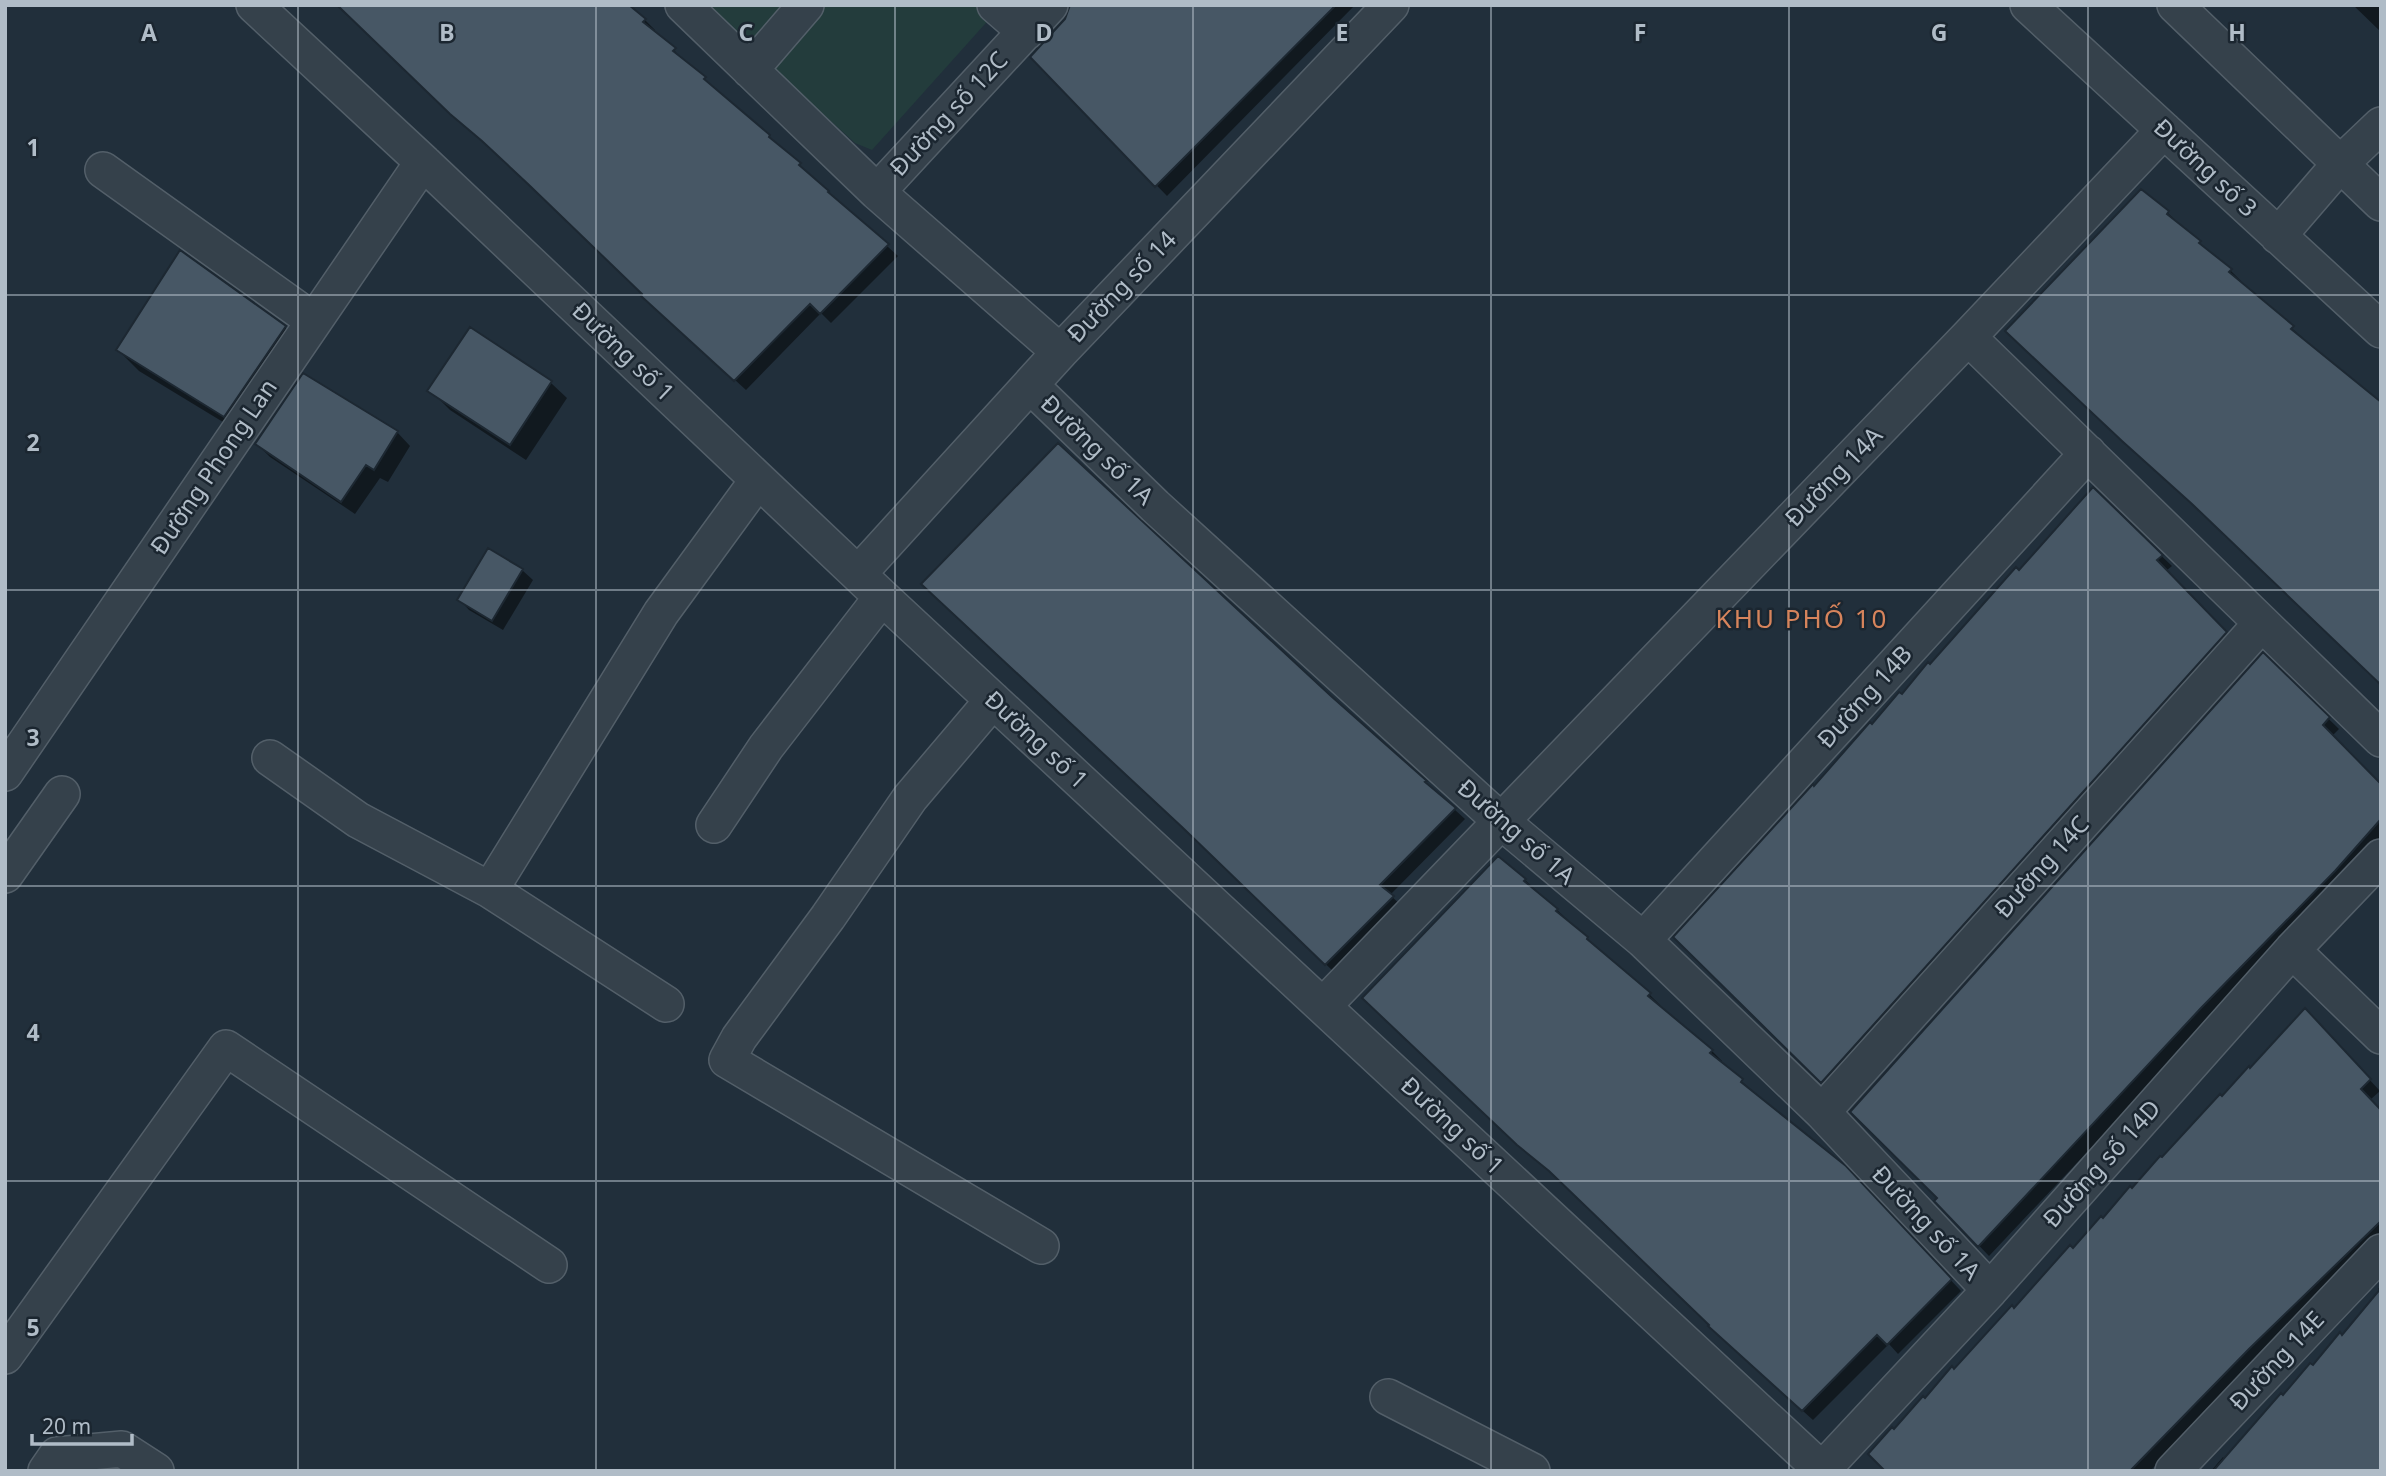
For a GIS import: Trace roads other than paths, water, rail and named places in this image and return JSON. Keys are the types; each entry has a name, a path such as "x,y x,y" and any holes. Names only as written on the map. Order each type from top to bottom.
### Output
{"street":[{"name":"Đường số 1","path":"254,5 993,700 1822,1470"},
{"path":"683,5 877,192 1060,352"},
{"path":"750,69 806,5"},
{"path":"995,5 1026,32"},
{"name":"Đường số 12C","path":"877,192 1051,5"},
{"name":"Đường số 14","path":"715,825 870,585 1030,385 1391,5"},
{"name":"Đường số 3","path":"2028,5 2381,330"},
{"path":"2175,5 2381,203"},
{"path":"2278,236 2340,164 2381,125"},
{"name":"Đường 14A","path":"1323,1006 2164,130"},
{"name":"Đường Phong Lan","path":"5,774 423,162"},
{"path":"103,170 314,321"},
{"path":"1968,337 2381,739"},
{"name":"Đường số 1A","path":"1030,385 1155,506 1502,822 1643,940 1822,1112 1990,1290"},
{"name":"Đường 14B","path":"1643,940 2088,453"},
{"path":"490,890 661,613 758,480"},
{"name":"Đường 14C","path":"1822,1112 2262,624"},
{"path":"993,700 910,798 828,917 739,1038 727,1060 1041,1246"},
{"path":"270,758 358,820 490,890 666,1004"},
{"path":"5,875 62,794"},
{"name":"Đường số 14D","path":"1822,1470 1990,1290 2292,950 2381,857"},
{"path":"2292,950 2381,1036"},
{"path":"5,1356 226,1048 549,1265"},
{"name":"Đường 14E","path":"2173,1471 2381,1252"},
{"path":"1388,1397 1532,1471"},
{"path":"46,1471 57,1455 122,1449 156,1471"}],"district":[{"name":"KHU PHỐ 10","path":"1802,619"}]}
